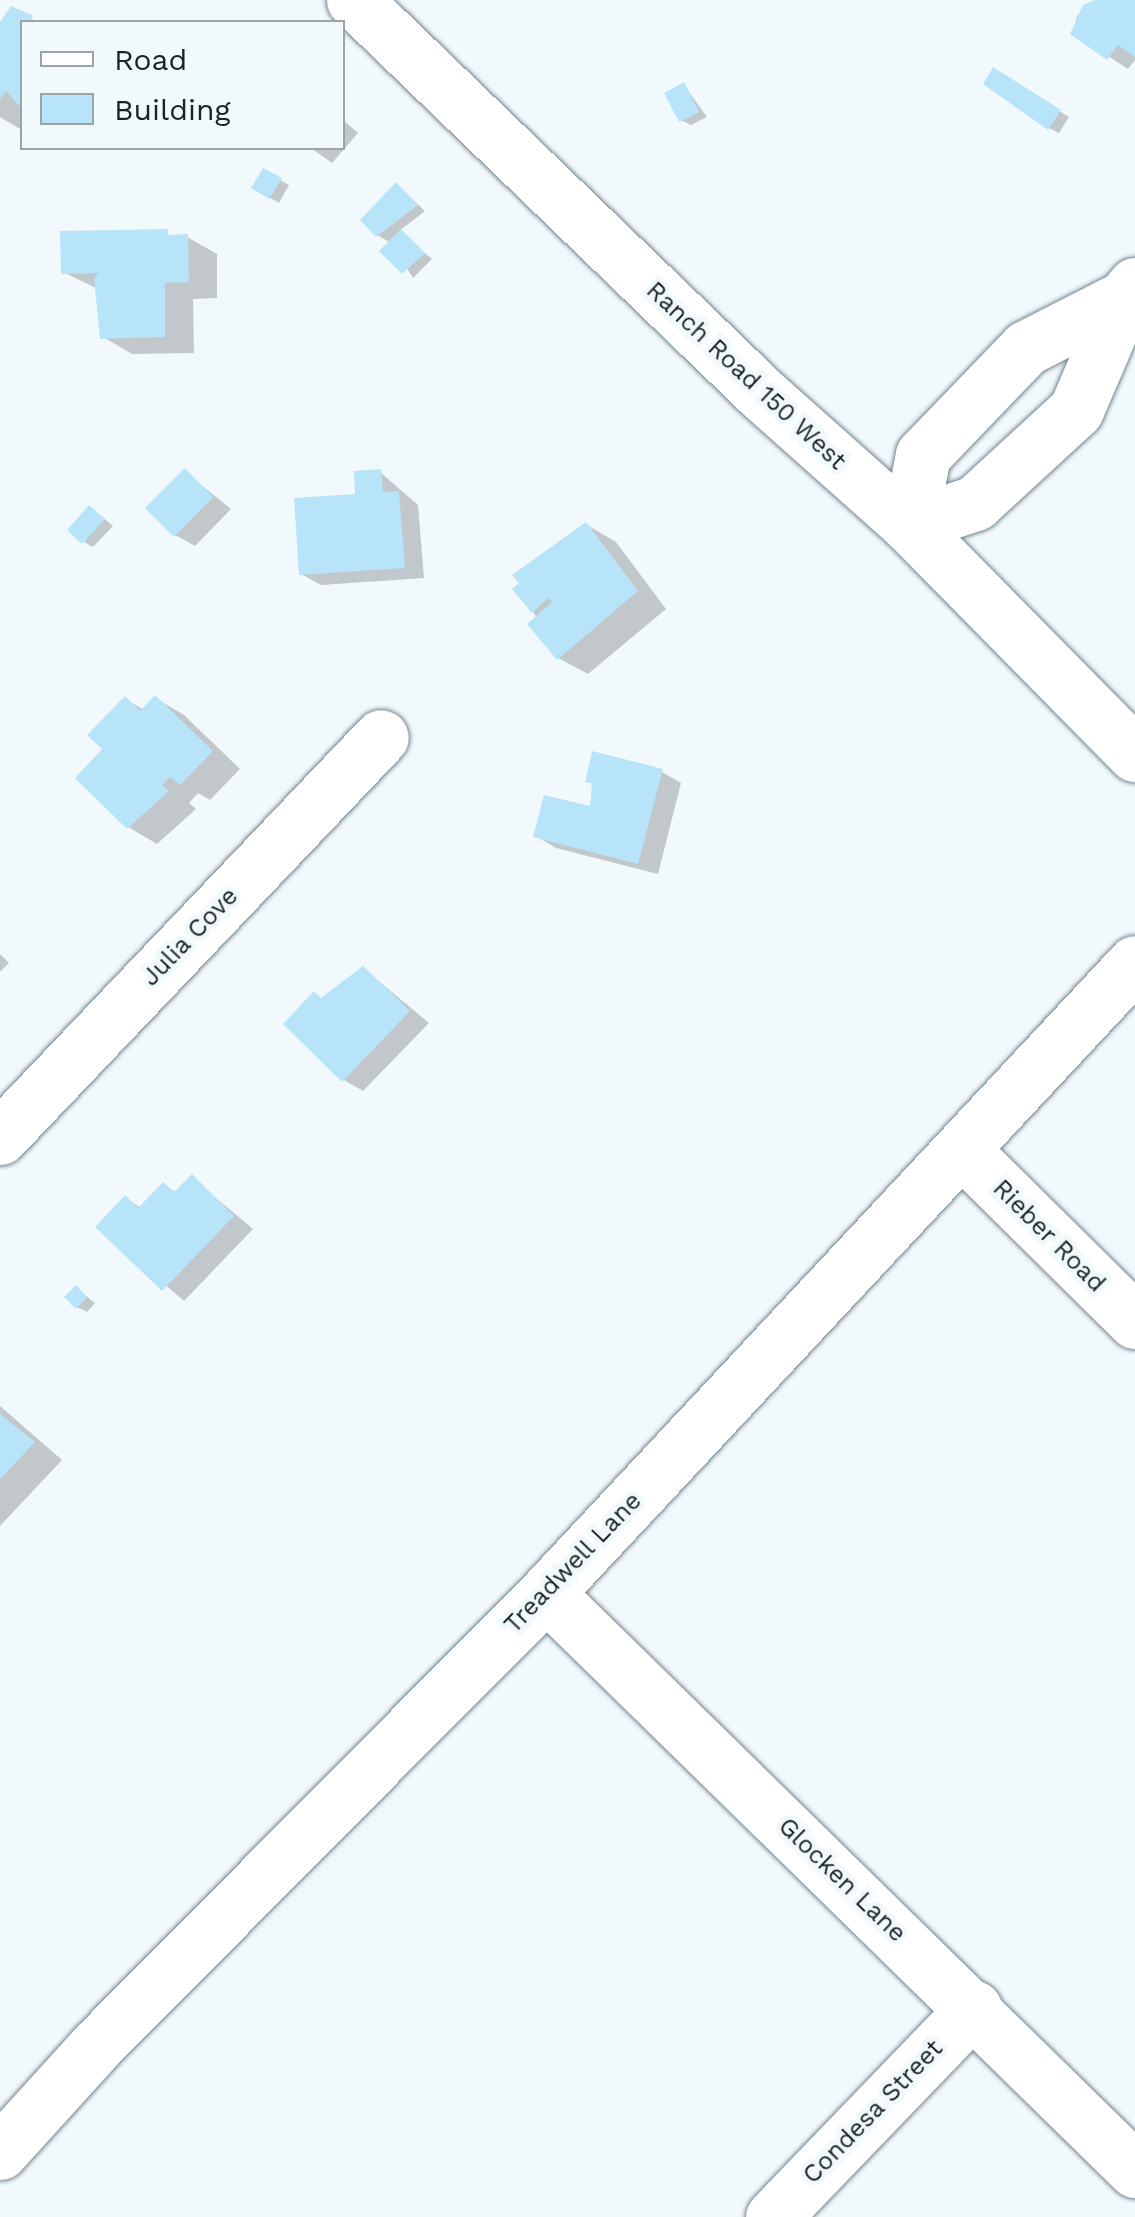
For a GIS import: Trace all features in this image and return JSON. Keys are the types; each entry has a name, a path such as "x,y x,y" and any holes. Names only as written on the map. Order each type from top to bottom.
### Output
{"street":[{"name":"Ranch Road 150 West","path":"354,0 760,393 910,526 1135,754"},
{"path":"910,526 923,455 1026,348 1129,292"},
{"path":"910,526 974,503 1076,410 1129,292"},
{"name":"Julia Cove","path":"0,1137 381,736"},
{"name":"Treadwell Lane","path":"0,2152 96,2046 546,1593 1135,964"},
{"name":"Rieber Road","path":"963,1151 1135,1321"},
{"name":"Glocken Lane","path":"546,1593 974,2008 1135,2170"},
{"name":"Condesa Street","path":"773,2217 974,2008"}],"building":[{"path":"1095,0 1135,0 1135,57 1118,45 1107,60 1070,34 1083,5"},
{"path":"11,6 32,15 33,20 20,20 20,107 6,91 0,99 0,22"},
{"path":"993,67 1061,110 1048,130 983,84"},
{"path":"684,82 699,112 679,122 664,93"},
{"path":"263,168 282,178 269,199 251,188"},
{"path":"396,182 418,205 376,237 360,220"},
{"path":"168,229 168,235 188,234 189,282 165,283 165,337 100,339 94,278 99,273 61,274 60,231"},
{"path":"401,229 425,253 402,274 379,251"},
{"path":"185,468 213,497 174,537 145,508"},
{"path":"381,469 383,492 399,491 405,568 299,575 294,498 355,494 354,471"},
{"path":"89,505 105,519 82,544 67,530"},
{"path":"586,522 638,591 557,660 527,624 552,602 548,598 532,613 512,589 519,583 512,575"},
{"path":"155,695 213,751 180,785 170,777 162,785 169,791 127,829 75,778 102,749 87,735 125,696 140,711"},
{"path":"592,751 663,769 638,864 533,837 544,795 590,806 592,783 585,782"},
{"path":"363,966 410,1011 342,1082 283,1024 314,991 321,998"},
{"path":"192,1174 234,1216 162,1291 95,1227 125,1195 138,1208 163,1182 174,1192"},
{"path":"76,1285 87,1297 76,1309 64,1297"},
{"path":"0,1414 35,1442 0,1479"}]}
